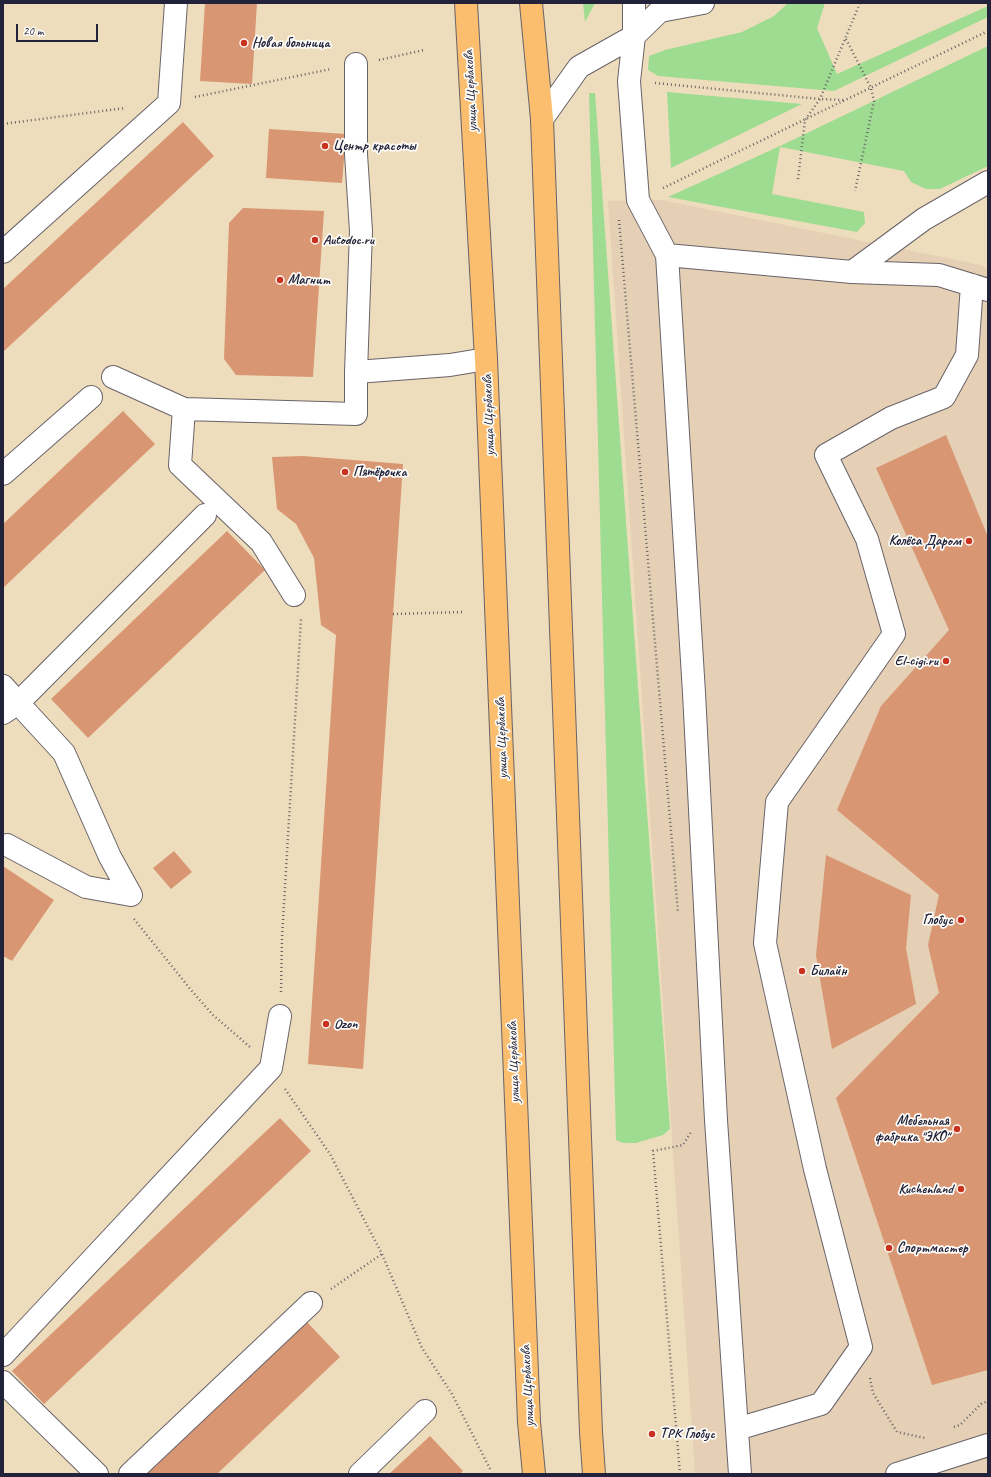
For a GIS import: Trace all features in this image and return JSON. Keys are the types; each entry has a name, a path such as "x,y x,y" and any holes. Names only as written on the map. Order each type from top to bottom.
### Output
{"main road":[{"name":"улица Щербакова","path":"466,3 486,359 528,1406 534,1474"},
{"path":"531,3 542,119 594,1474"}],"lane":[{"path":"3,252 170,102 176,3"},
{"path":"634,3 634,36 628,81 638,200 667,255 694,693 716,1112 740,1474"},
{"path":"542,119 579,67 634,36 664,7 703,3"},
{"path":"113,377 184,409 356,414 361,230 356,154 356,64"},
{"path":"852,272 924,219 988,183"},
{"path":"667,255 852,272 939,275 980,288 967,355 944,397 891,418 826,455 867,539 894,634 777,802 765,943 815,1169 861,1347 821,1404 737,1429"},
{"path":"356,372 450,365 486,359"},
{"path":"3,474 91,396"},
{"path":"184,409 180,465 261,542 294,595"},
{"path":"11,708 205,515"},
{"path":"3,686 11,708 64,753 110,857 131,895 86,887 7,845"},
{"path":"3,1355 271,1068 280,1016"},
{"path":"130,1474 311,1302"},
{"path":"3,1382 97,1474"},
{"path":"360,1474 425,1411"},
{"path":"897,1474 988,1445"}],"path":[{"path":"798,179 805,120 820,99 860,3"},
{"path":"678,917 617,202 638,200 988,31"},
{"path":"846,38 871,88 874,101 855,191"},
{"path":"170,102 424,50"},
{"path":"628,81 820,99 846,100"},
{"path":"3,124 130,108"},
{"path":"280,1016 282,937 302,610 294,595"},
{"path":"394,614 463,612"},
{"path":"132,916 213,1015 251,1048 271,1068 330,1154 382,1254 422,1348 452,1394 490,1469"},
{"path":"680,1474 653,1151 683,1145 693,1129"},
{"path":"311,1302 382,1254"},
{"path":"861,1347 873,1393 897,1432 925,1438 932,1436"},
{"path":"953,1428 960,1425 981,1404 988,1401"}],"shaded area":[{"path":"662,200 981,265 988,270 988,1474 695,1474 608,201"}],"green space":[{"path":"583,3 595,3 585,22"},
{"path":"788,3 825,3 817,28 837,74 988,6 988,17 834,91 658,76 648,70 649,56 665,50 742,32 774,16"},
{"path":"988,46 988,166 940,189 926,189 911,182 904,171 780,147 772,194 864,212 865,223 857,232 668,197 780,146"},
{"path":"667,92 802,104 671,168"},
{"path":"589,93 595,93 670,1129 663,1135 636,1143 623,1143 616,1140"}],"building":[{"path":"205,3 257,3 252,84 200,81"},
{"path":"183,122 214,156 3,352 3,289"},
{"path":"269,129 346,134 342,183 266,178"},
{"path":"243,208 324,211 313,377 236,375 224,359 229,223"},
{"path":"123,411 155,444 3,588 3,524"},
{"name":"Глобус","path":"946,435 988,537 988,1370 932,1385 836,1098 939,993 928,945 939,895 837,810 881,706 949,630 876,468"},
{"path":"303,456 403,464 363,1069 308,1064 336,635 321,625 314,558 296,524 277,509 272,457"},
{"path":"227,531 265,570 88,738 51,699"},
{"path":"174,851 192,872 171,889 153,868"},
{"path":"826,855 911,895 906,948 916,1004 832,1049 816,955"},
{"path":"3,866 54,900 12,961 3,956"},
{"path":"280,1118 311,1151 44,1404 12,1371"},
{"path":"307,1322 340,1357 217,1474 147,1474"},
{"path":"430,1436 463,1471 460,1474 389,1474"}],"place":[{"name":"Новая больница","path":"244,43"},
{"name":"Центр красоты","path":"325,146"},
{"name":"Autodoc.ru","path":"315,240"},
{"name":"Магнит","path":"280,280"},
{"name":"Пятёрочка","path":"345,472"},
{"name":"Колёса Даром","path":"969,541"},
{"name":"El-cigi.ru","path":"946,661"},
{"name":"Глобус","path":"961,920"},
{"name":"Билайн","path":"802,971"},
{"name":"Ozon","path":"326,1024"},
{"name":"Мебельная фабрика \"ЭКО\"","path":"957,1129"},
{"name":"Kuchenland","path":"961,1189"},
{"name":"Спортмастер","path":"889,1248"},
{"name":"ТРК Глобус","path":"652,1434"}]}
